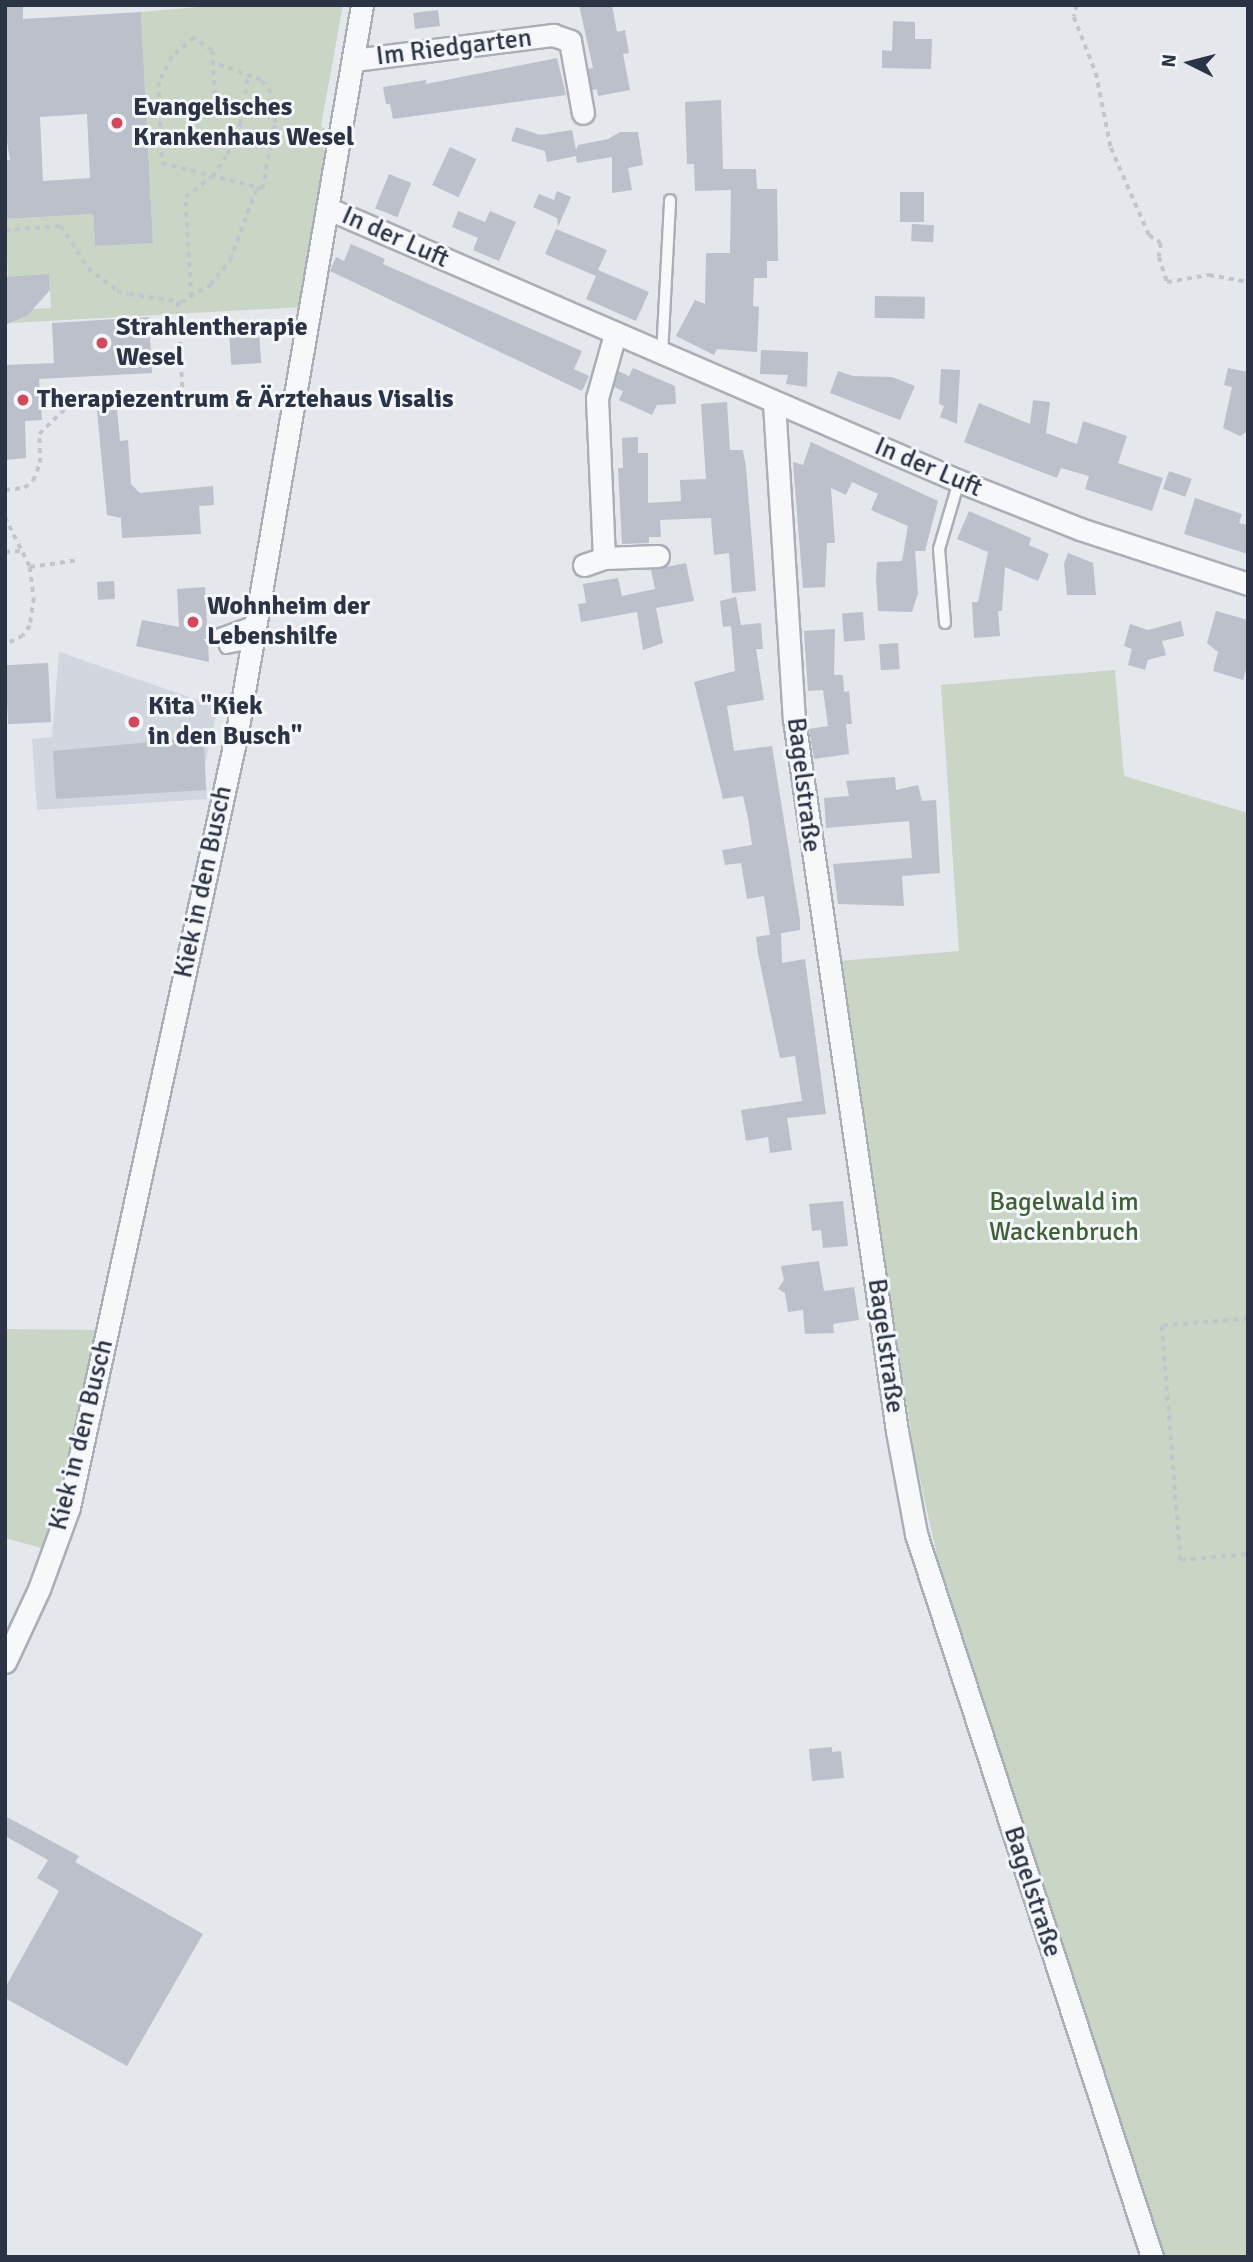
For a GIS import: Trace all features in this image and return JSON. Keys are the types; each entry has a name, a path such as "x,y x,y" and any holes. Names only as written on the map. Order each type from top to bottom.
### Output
{"street":[{"name":"Kiek in den Busch","path":"5,1661 69,1507 252,643 329,209 362,5"},
{"name":"Im Riedgarten","path":"354,60 552,27 570,41 583,113"},
{"name":"In der Luft","path":"329,209 959,481 1080,529 1248,584"},
{"path":"604,558 597,398 615,334"},
{"name":"Bagelstraße","path":"774,403 797,744 916,1534 1152,2257"},
{"path":"584,565 604,558 658,556"}],"lane":[{"path":"662,355 670,200"},
{"path":"945,624 939,549 959,481"},
{"path":"252,643 226,648 219,634 256,621"}],"path":[{"path":"1077,5 1073,17 1096,73 1111,148 1149,235 1161,243 1158,257 1167,282 1209,275 1248,282"},
{"path":"213,63 266,85 275,112 262,189 162,163 158,108 162,75 185,45 194,38 212,51 215,105"},
{"path":"191,297 185,197 212,177 236,135 245,103 248,76"},
{"path":"158,108 245,103"},
{"path":"5,230 61,226 80,260 117,291 178,302 210,285 230,260 257,187"},
{"path":"178,302 183,398"},
{"path":"5,490 24,488 33,481 40,463 39,434 69,405"},
{"path":"5,517 30,567 34,598 30,626 23,636 5,645"},
{"path":"5,552 22,551"},
{"path":"30,567 78,560"},
{"path":"1248,1319 1163,1326 1181,1560 1248,1554"}],"shaded area":[{"name":"Kita \"Kiek in den Busch\"","path":"59,652 218,707 205,765 207,799 37,810 32,739 52,737"}],"green space":[{"path":"221,5 343,5 321,126 327,130 304,307 11,323 27,316 28,309 51,308 49,275 8,277 5,219 93,214 95,246 153,242 141,12"},
{"name":"Bagelwald im Wackenbruch","path":"1115,670 1124,776 1248,813 1248,2257 1159,2257 980,1704 942,1578 915,1457 838,961 959,951 941,685"},
{"path":"5,1329 100,1330 49,1550 5,1538"}],"building":[{"name":"Evangelisches Krankenhaus Wesel","path":"5,5 23,5 23,19 141,12 153,243 95,246 93,214 5,219 5,160 10,160 5,130","holes":["87,114 90,178 43,181 40,117"]},
{"path":"579,5 612,5 617,32 625,30 629,53 623,54 630,90 598,96 597,89 592,90 588,69 593,68"},
{"path":"438,10 440,26 415,29 413,13"},
{"path":"893,21 915,22 915,39 932,39 931,69 882,68 882,50 892,51"},
{"path":"557,58 566,95 393,119 390,104 386,104 383,87 426,80 426,84"},
{"path":"721,100 723,169 756,169 757,189 777,189 778,261 767,261 767,278 754,278 753,306 759,307 757,352 717,349 714,355 676,336 695,300 705,304 706,253 730,253 731,190 695,191 694,164 687,164 685,102"},
{"path":"516,127 540,135 572,130 576,150 578,145 608,139 620,132 638,132 643,165 628,168 632,190 612,193 612,157 577,163 576,156 547,162 545,151 511,141"},
{"path":"450,147 476,159 459,197 432,185"},
{"path":"389,174 411,183 397,217 375,208"},
{"path":"557,191 571,197 558,227 557,218 533,207 539,194 554,200"},
{"path":"900,192 924,192 924,222 900,222"},
{"path":"458,211 485,222 490,211 516,222 499,261 473,250 478,238 452,227"},
{"path":"912,224 934,225 933,242 911,241"},
{"path":"556,229 607,250 598,270 649,292 636,321 586,299 596,276 545,254"},
{"path":"351,244 385,259 383,264 582,351 574,369 589,376 582,391 330,271 336,257 344,261"},
{"path":"49,274 50,290 27,316 5,325 5,277"},
{"path":"875,296 925,297 925,319 875,318"},
{"name":"Strahlentherapie Wesel","path":"149,317 152,373 39,379 42,420 25,421 26,458 5,460 5,365 54,363 52,323"},
{"path":"259,331 261,363 231,365 229,333"},
{"path":"761,350 808,352 807,387 786,384 788,375 760,374"},
{"path":"633,368 675,386 676,404 657,405 652,415 619,400 623,391 614,387 618,371 629,376"},
{"path":"1228,368 1248,372 1248,431 1240,436 1223,428 1232,387 1224,385"},
{"path":"941,369 960,370 957,424 940,417 944,406 939,404"},
{"path":"838,371 853,376 892,377 915,386 900,420 830,393"},
{"path":"1033,400 1050,402 1046,433 1077,444 1083,421 1127,436 1118,463 1163,478 1152,511 1085,489 1089,476 1061,468 1057,478 964,442 979,403 1030,424"},
{"path":"727,402 730,450 743,450 746,468 756,591 732,593 729,553 714,555 711,518 660,520 661,537 649,537 649,543 622,544 618,468 623,468 622,438 638,437 638,453 648,453 648,503 681,501 680,480 706,479 701,404"},
{"path":"117,410 120,441 128,440 131,484 140,493 213,486 214,505 199,506 201,534 122,538 121,518 107,515 97,411"},
{"path":"811,442 938,501 925,551 915,551 918,593 912,612 878,611 876,578 877,562 902,561 908,526 871,510 878,494 852,482 846,495 831,488 835,543 827,543 825,587 803,588 793,462 803,465"},
{"path":"1169,471 1192,479 1186,497 1163,489"},
{"path":"1195,498 1242,514 1239,523 1248,525 1248,554 1184,534"},
{"path":"969,511 1031,538 1029,545 1049,554 1038,581 1005,567 1002,611 998,611 1000,636 974,638 972,602 978,602 988,552 957,539"},
{"path":"1068,553 1093,563 1096,595 1067,595 1064,564"},
{"path":"686,563 694,601 656,608 663,643 643,650 637,612 581,622 578,604 586,603 583,584 618,578 622,596 655,589 651,570"},
{"path":"114,581 115,599 98,600 97,582"},
{"name":"Wohnheim der Lebenshilfe","path":"205,587 209,662 136,646 142,620 179,627 177,589"},
{"path":"736,597 741,625 761,623 763,649 756,649 764,700 727,706 734,751 772,746 800,920 800,930 770,935 764,896 747,899 741,863 725,865 722,850 752,845 748,818 743,796 723,799 694,682 735,671 731,626 723,627 720,601"},
{"path":"1216,611 1248,620 1248,662 1243,680 1213,671 1218,652 1207,643"},
{"path":"863,612 865,640 844,641 842,613"},
{"path":"1181,621 1184,636 1162,641 1166,655 1148,660 1145,670 1128,665 1132,649 1124,646 1130,624 1148,630"},
{"path":"835,629 834,675 843,675 844,692 849,691 852,724 846,724 849,754 814,759 809,729 828,726 823,690 808,691 804,631"},
{"path":"898,643 900,669 881,670 879,644"},
{"path":"48,663 51,722 8,724 5,665"},
{"path":"184,739 184,747 204,745 206,790 56,799 53,751"},
{"path":"895,777 896,790 918,785 922,801 936,800 940,873 902,876 904,906 838,904 833,864 912,858 909,821 826,828 824,798 849,796 846,781"},
{"path":"781,933 782,963 805,959 826,1114 787,1118 792,1150 770,1153 768,1137 746,1141 741,1110 802,1101 795,1056 780,1058 758,954 756,937"},
{"path":"843,1201 848,1246 823,1248 821,1230 812,1231 809,1204"},
{"path":"819,1261 824,1291 854,1287 859,1320 833,1324 834,1333 805,1334 803,1310 788,1312 785,1293 778,1289 784,1280 781,1266"},
{"path":"832,1747 832,1752 841,1751 844,1778 812,1781 809,1749"},
{"path":"5,1816 79,1856 75,1862 203,1934 127,2066 5,1998 5,1988 59,1891 37,1878 48,1860 5,1836"}],"place":[{"name":"Evangelisches Krankenhaus Wesel","path":"117,123"},
{"name":"Strahlentherapie Wesel","path":"102,343"},
{"name":"Therapiezentrum & Ärztehaus Visalis","path":"23,400"},
{"name":"Wohnheim der Lebenshilfe","path":"193,622"},
{"name":"Kita \"Kiek in den Busch\"","path":"134,722"}]}
